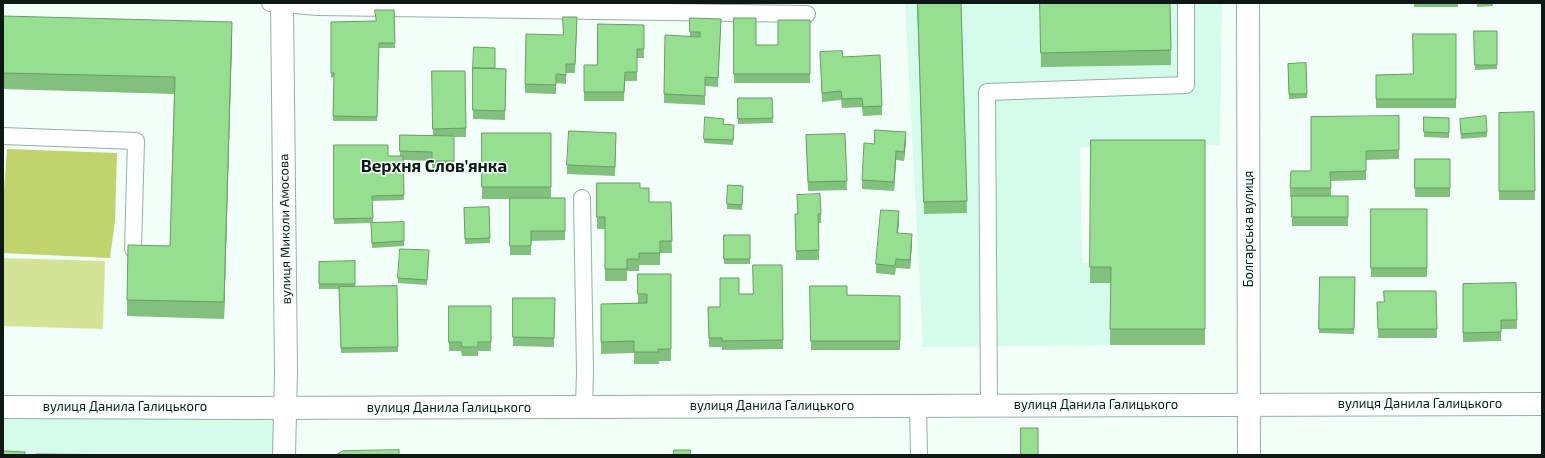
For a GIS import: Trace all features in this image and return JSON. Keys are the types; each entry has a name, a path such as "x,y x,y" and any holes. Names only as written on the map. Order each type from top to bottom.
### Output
{"main road":[{"name":"вулиця Миколи Амосова","path":"278,3 286,372 284,455"},
{"name":"Болгарська вулиця","path":"1248,3 1249,455"},
{"name":"вулиця Данила Галицького","path":"3,406 285,408 1542,404"}],"lane":[{"path":"278,3 318,8 807,14"},
{"path":"990,406 987,92 1186,85 1186,3"},
{"path":"3,136 136,141 133,249"},
{"path":"582,198 586,371 584,407"},
{"path":"918,406 919,455"}],"shaded area":[{"path":"905,3 1222,3 1220,145 1080,147 1082,263 1091,263 1091,283 1111,283 1110,345 923,347"},
{"path":"3,406 285,408 284,455 3,455"}],"green space":[{"path":"7,149 117,153 115,221 110,258 3,253 3,204"},
{"path":"3,258 105,261 103,329 3,326"}],"building":[{"path":"918,3 961,3 967,201 924,202"},
{"path":"1040,3 1170,3 1171,50 1041,53"},
{"path":"375,10 394,10 395,43 379,43 377,117 333,116 334,73 331,73 331,22 376,21"},
{"path":"3,16 232,22 224,302 127,300 128,245 170,246 175,77 3,73"},
{"path":"563,17 577,17 575,64 566,64 566,75 556,74 556,85 525,84 526,34 563,35"},
{"path":"690,18 721,19 718,78 705,77 705,96 664,94 665,35 700,37 700,32 690,32"},
{"path":"734,18 756,18 756,45 778,45 778,20 810,20 810,74 734,74"},
{"path":"598,24 644,25 644,49 637,49 637,72 625,72 624,92 584,92 584,65 597,65"},
{"path":"1474,31 1497,31 1497,65 1475,65"},
{"path":"1413,34 1456,34 1456,99 1376,99 1376,75 1413,74"},
{"path":"474,47 495,48 495,68 473,68"},
{"path":"842,51 843,57 880,55 882,106 863,107 862,98 842,99 841,91 822,93 820,52"},
{"path":"1306,63 1307,94 1289,94 1288,64"},
{"path":"473,68 506,69 505,111 473,110"},
{"path":"432,71 465,71 466,128 433,129"},
{"path":"738,98 772,98 773,118 738,119"},
{"path":"1534,112 1535,191 1499,191 1499,113"},
{"path":"1399,116 1399,150 1366,151 1366,171 1330,172 1331,188 1290,188 1291,171 1311,171 1311,117"},
{"path":"1486,116 1487,132 1461,134 1460,119"},
{"path":"705,117 724,119 723,124 734,125 733,140 704,139"},
{"path":"1424,117 1449,118 1449,133 1424,132"},
{"path":"875,130 906,132 904,152 896,151 894,182 862,180 864,143 874,144"},
{"path":"569,131 616,133 615,167 567,165"},
{"path":"482,133 551,133 551,187 482,187"},
{"path":"845,134 847,181 808,182 806,135"},
{"path":"400,135 454,136 454,161 432,161 432,152 400,151"},
{"path":"1091,140 1205,140 1205,329 1110,329 1111,267 1090,267"},
{"path":"334,145 388,145 388,156 403,156 404,195 372,196 373,218 334,219"},
{"path":"1415,159 1450,159 1450,188 1415,188"},
{"path":"597,183 640,183 640,188 649,188 649,202 671,202 672,241 660,241 660,253 639,253 639,259 627,259 627,269 605,269 605,217 597,217"},
{"path":"728,185 743,186 742,205 727,204"},
{"path":"820,194 821,214 818,214 819,250 796,251 795,214 798,214 797,195"},
{"path":"1292,196 1348,196 1348,217 1292,217"},
{"path":"510,198 565,198 565,231 531,231 531,246 510,246"},
{"path":"489,207 490,238 465,239 464,208"},
{"path":"1371,209 1427,209 1427,268 1371,268"},
{"path":"881,210 899,211 897,233 912,234 910,260 896,259 895,266 876,264"},
{"path":"404,222 404,241 372,243 371,223"},
{"path":"724,235 750,235 750,259 724,259"},
{"path":"400,249 429,250 427,280 398,278"},
{"path":"355,261 355,284 319,284 319,262"},
{"path":"753,265 782,265 783,340 722,341 722,338 709,338 708,307 720,307 720,278 739,278 739,294 753,294"},
{"path":"638,274 671,274 671,349 658,349 659,352 634,352 634,341 601,342 601,304 647,303 647,294 638,294"},
{"path":"1320,277 1355,277 1354,329 1319,329"},
{"path":"1516,283 1517,320 1501,320 1501,332 1463,333 1463,284"},
{"path":"397,286 398,347 341,348 339,287"},
{"path":"810,286 847,286 847,295 900,296 900,341 811,341"},
{"path":"1384,291 1436,291 1437,329 1378,329 1377,302 1384,302"},
{"path":"513,298 555,298 554,338 513,337"},
{"path":"449,306 491,306 491,342 478,342 478,347 462,347 461,342 449,342"},
{"path":"1021,428 1038,428 1038,455 1021,455"},
{"path":"399,450 399,455 336,455 342,451"},
{"path":"674,450 691,450 690,455 674,455"},
{"path":"3,451 25,452 25,455 3,455"},
{"path":"36,454 139,455 36,455"}],"district":[{"name":"Верхня Слов’янка","path":"434,166"}]}
